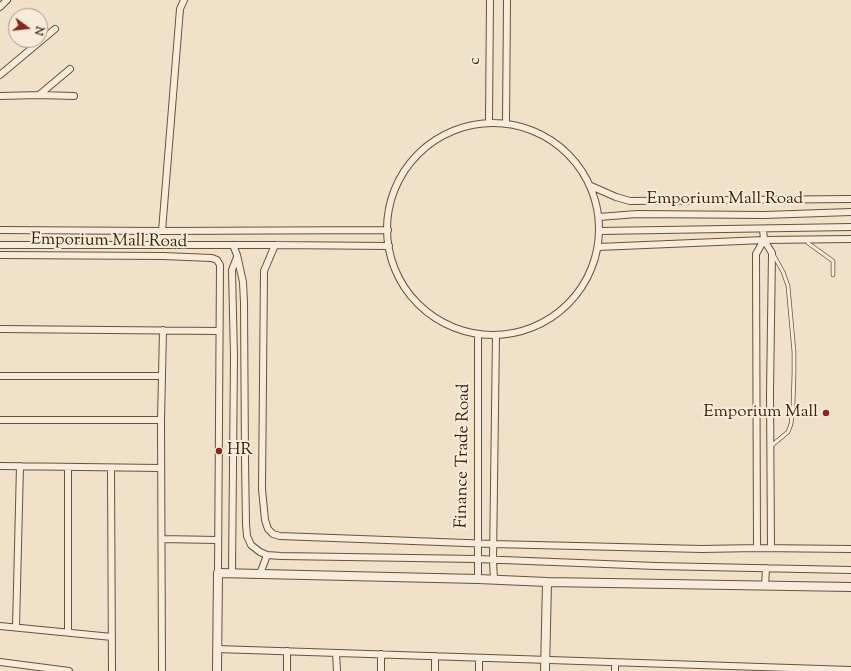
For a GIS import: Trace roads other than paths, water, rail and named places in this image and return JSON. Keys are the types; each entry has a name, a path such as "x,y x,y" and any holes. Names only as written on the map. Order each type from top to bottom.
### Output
{"street":[{"path":"0,7 8,0"},
{"path":"162,231 180,9 184,0"},
{"name":"c","path":"489,122 490,0"},
{"path":"506,0 506,123"},
{"path":"0,75 55,29"},
{"path":"38,95 70,69"},
{"path":"0,96 74,96"},
{"path":"489,122 506,123 533,130 557,143 577,163 591,186 599,217 598,247 591,270 579,291 562,309 543,322 520,331 496,335 478,334 453,327 429,313 410,295 396,272 389,246 388,230 391,203 400,178 416,156 438,138 462,127 489,122"},
{"path":"591,186 616,197 630,201 851,199"},
{"name":"Emporium Mall Road","path":"599,217 637,214 764,215 851,212"},
{"path":"599,232 851,227"},
{"path":"763,228 764,240 772,253 771,548"},
{"path":"0,230 388,230"},
{"path":"598,247 764,240 851,239"},
{"path":"757,548 756,254 764,240"},
{"path":"0,245 275,244 389,246"},
{"path":"275,244 264,271 262,489 265,520 268,529 273,534 280,536 493,544 702,549 851,549"},
{"path":"233,245 237,255 243,282 247,536 251,545 260,552 267,555 477,559 851,570"},
{"name":"Emporium Mall Road","path":"0,254 212,258 217,260 220,265 219,331"},
{"path":"232,573 234,357 232,270 237,255"},
{"path":"0,329 219,331 217,671"},
{"path":"162,671 161,420 163,330"},
{"name":"Finance Trade Road","path":"478,334 478,579"},
{"path":"494,580 493,544 496,335"},
{"path":"0,376 162,376"},
{"path":"0,420 161,420"},
{"path":"0,466 161,468"},
{"path":"16,627 20,466"},
{"path":"68,467 68,632"},
{"path":"111,468 112,671"},
{"path":"162,539 217,540"},
{"path":"260,574 267,555"},
{"path":"765,586 766,568"},
{"path":"218,573 547,582 851,587"},
{"path":"545,671 547,582"},
{"path":"0,626 112,637"},
{"path":"217,649 661,664 708,668 851,670"},
{"path":"287,651 287,671"},
{"path":"336,653 337,671"},
{"path":"381,654 381,671"},
{"path":"435,671 436,656"},
{"path":"479,658 479,671"},
{"path":"0,662 69,671"},
{"path":"615,663 615,671"},
{"path":"661,664 661,671"}],"lane":[{"path":"807,239 808,243 833,261 833,275"},
{"path":"771,446 788,432 791,418 794,373 788,286 783,272 772,253"}],"place":[{"name":"Emporium Mall","path":"826,413"},
{"name":"HR","path":"219,451"}]}
